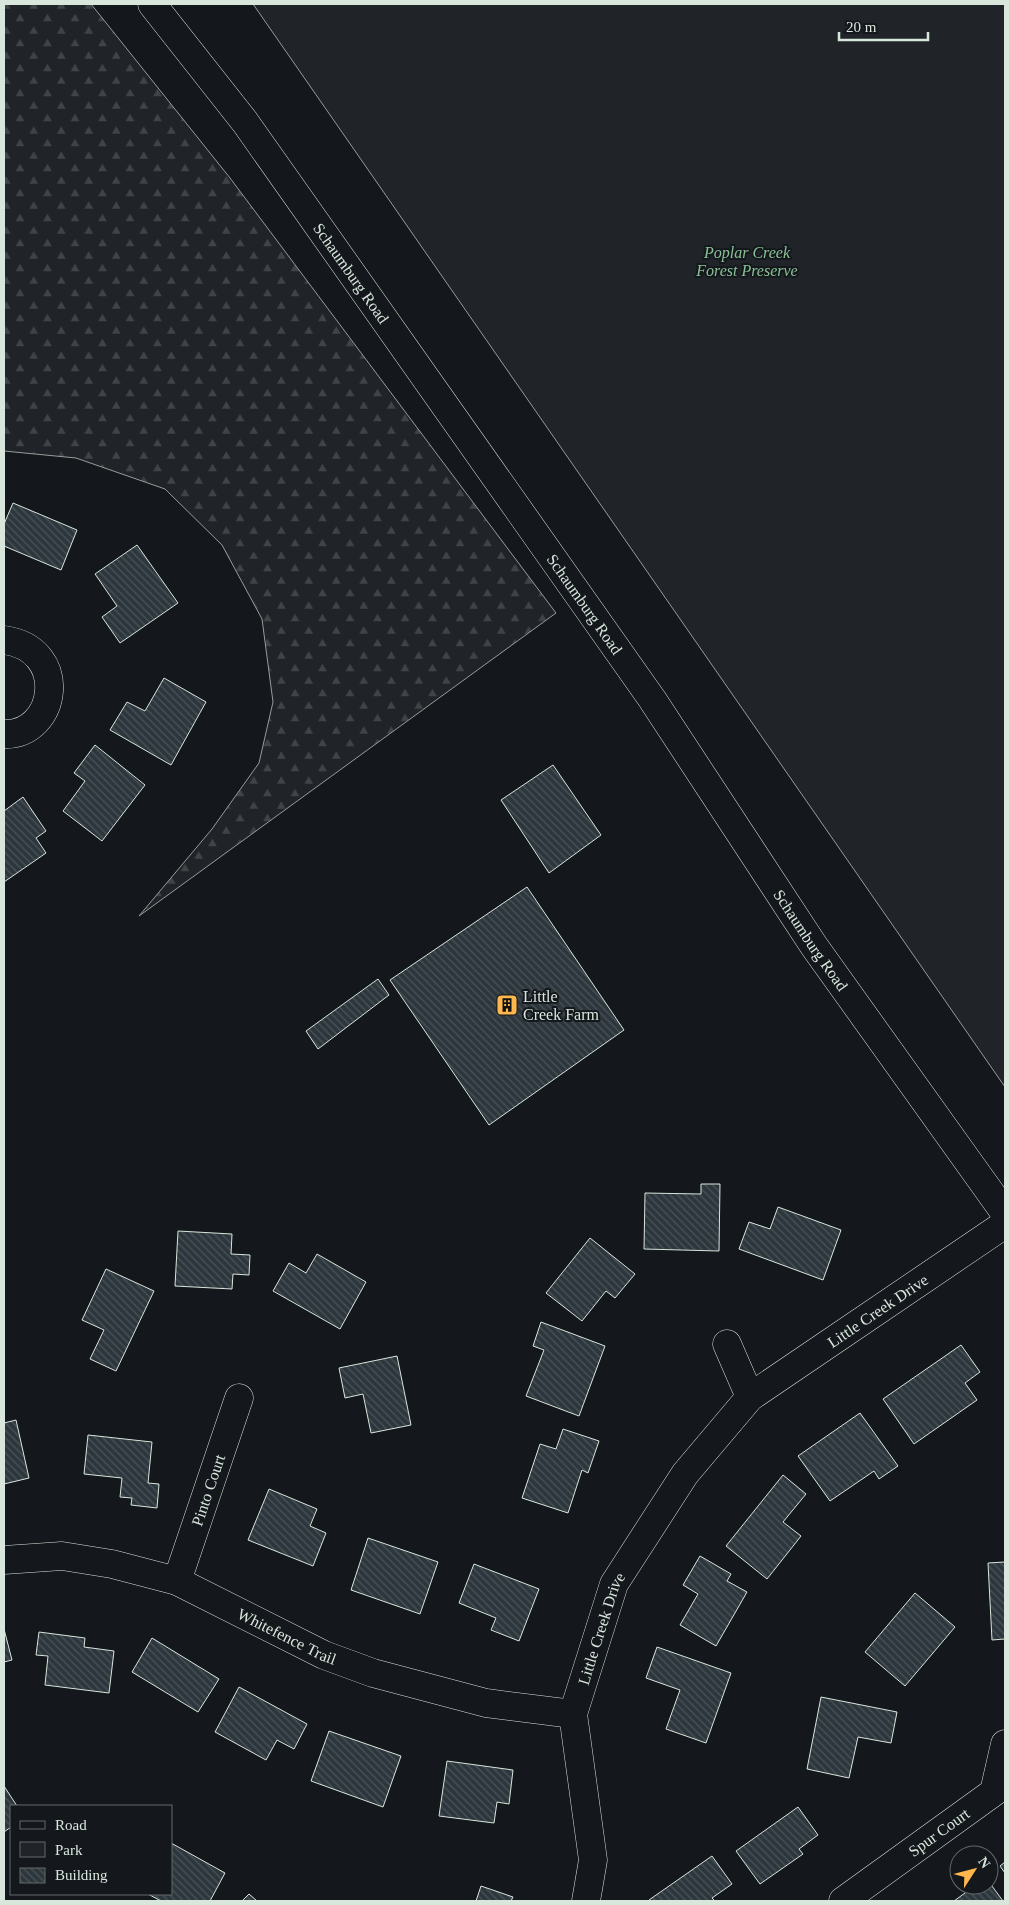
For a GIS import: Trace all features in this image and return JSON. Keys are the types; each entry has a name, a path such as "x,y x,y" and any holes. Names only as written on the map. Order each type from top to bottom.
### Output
{"street":[{"name":"Schaumburg Road","path":"152,4 244,122 348,268 652,699 814,946 1005,1213"},
{"path":"4,640 15,641 28,647 40,658 47,672 50,689 46,705 37,719 24,729 4,734"},
{"name":"Little Creek Drive","path":"586,1901 593,1860 573,1714 614,1584 685,1474 750,1397 1005,1224"},
{"path":"727,1344 750,1397"},
{"name":"Pinto Court","path":"177,1581 239,1398"},
{"name":"Whitefence Trail","path":"4,1560 62,1556 112,1564 177,1581 324,1655 374,1673 486,1703 573,1714"},
{"name":"Spur Court","path":"843,1901 994,1792 1005,1744"}],"green space":[{"path":"4,4 91,4 230,178 556,613 139,916 212,829 259,763 273,702 262,619 222,545 165,489 76,458 4,451"},
{"name":"Poplar Creek Forest Preserve","path":"253,4 1005,4 1005,1087"}],"building":[{"path":"13,503 77,530 61,570 4,546 4,524"},
{"path":"137,545 178,603 120,643 102,617 117,606 95,574"},
{"path":"164,678 206,702 171,765 110,730 127,702 145,711"},
{"path":"95,745 145,785 102,841 63,811 85,781 74,773"},
{"path":"553,765 601,835 549,873 501,800"},
{"path":"23,797 46,831 36,838 46,853 4,882 4,811"},
{"name":"Little Creek Farm","path":"527,887 624,1030 489,1125 390,980"},
{"path":"378,979 389,995 318,1049 306,1031"},
{"path":"701,1184 720,1184 719,1251 644,1249 645,1193 701,1194"},
{"path":"778,1207 841,1230 823,1280 739,1249 749,1222 770,1229"},
{"path":"178,1231 232,1234 231,1254 250,1255 249,1275 233,1274 232,1289 175,1286"},
{"path":"590,1238 635,1274 615,1298 606,1291 582,1321 546,1293"},
{"path":"317,1254 366,1282 340,1329 273,1291 289,1263 306,1273"},
{"path":"106,1269 154,1291 116,1371 90,1359 104,1330 82,1320"},
{"path":"541,1322 605,1346 579,1416 526,1396 544,1350 533,1346"},
{"path":"961,1345 980,1372 965,1383 977,1400 914,1444 883,1399"},
{"path":"397,1356 411,1425 371,1433 363,1394 345,1398 339,1368"},
{"path":"860,1413 898,1466 879,1479 874,1471 830,1501 798,1456"},
{"path":"16,1420 29,1478 4,1484 4,1423"},
{"path":"563,1429 599,1441 588,1473 582,1470 568,1513 522,1498 540,1444 556,1449"},
{"path":"88,1435 152,1442 148,1483 159,1484 157,1508 131,1505 132,1498 120,1497 122,1478 84,1474"},
{"path":"783,1475 806,1494 783,1522 801,1536 767,1579 726,1546"},
{"path":"269,1489 317,1509 310,1526 326,1533 313,1566 248,1540"},
{"path":"368,1538 438,1562 420,1614 351,1590"},
{"path":"700,1556 731,1574 727,1581 747,1592 716,1646 680,1625 698,1594 683,1585"},
{"path":"1005,1562 1005,1639 992,1640 988,1563"},
{"path":"474,1564 539,1589 519,1641 491,1630 496,1618 459,1603"},
{"path":"915,1593 955,1627 905,1686 865,1652"},
{"path":"4,1629 12,1660 4,1662"},
{"path":"39,1632 85,1638 84,1647 114,1651 109,1693 45,1685 48,1656 36,1655"},
{"path":"152,1638 219,1679 198,1712 132,1672"},
{"path":"657,1647 731,1673 706,1743 666,1729 680,1690 646,1678"},
{"path":"239,1687 307,1724 294,1749 277,1740 266,1760 215,1732"},
{"path":"821,1697 897,1712 891,1743 858,1737 849,1778 807,1769"},
{"path":"329,1731 401,1756 383,1807 311,1781"},
{"path":"447,1761 513,1770 509,1804 497,1802 494,1823 439,1816"},
{"path":"4,1786 16,1805 10,1805 10,1828 4,1832"},
{"path":"798,1807 818,1835 799,1849 803,1854 760,1884 736,1851"},
{"path":"172,1844 225,1873 210,1901 161,1901 150,1895 172,1895"},
{"path":"712,1856 732,1884 712,1898 715,1901 649,1900"},
{"path":"1005,1862 1005,1873 1000,1866"},
{"path":"481,1886 513,1897 511,1901 476,1901"},
{"path":"249,1894 257,1901 242,1901"},
{"path":"962,1895 999,1895 1003,1901 954,1901"}],"place":[{"name":"Little Creek Farm","path":"507,1005"}]}
